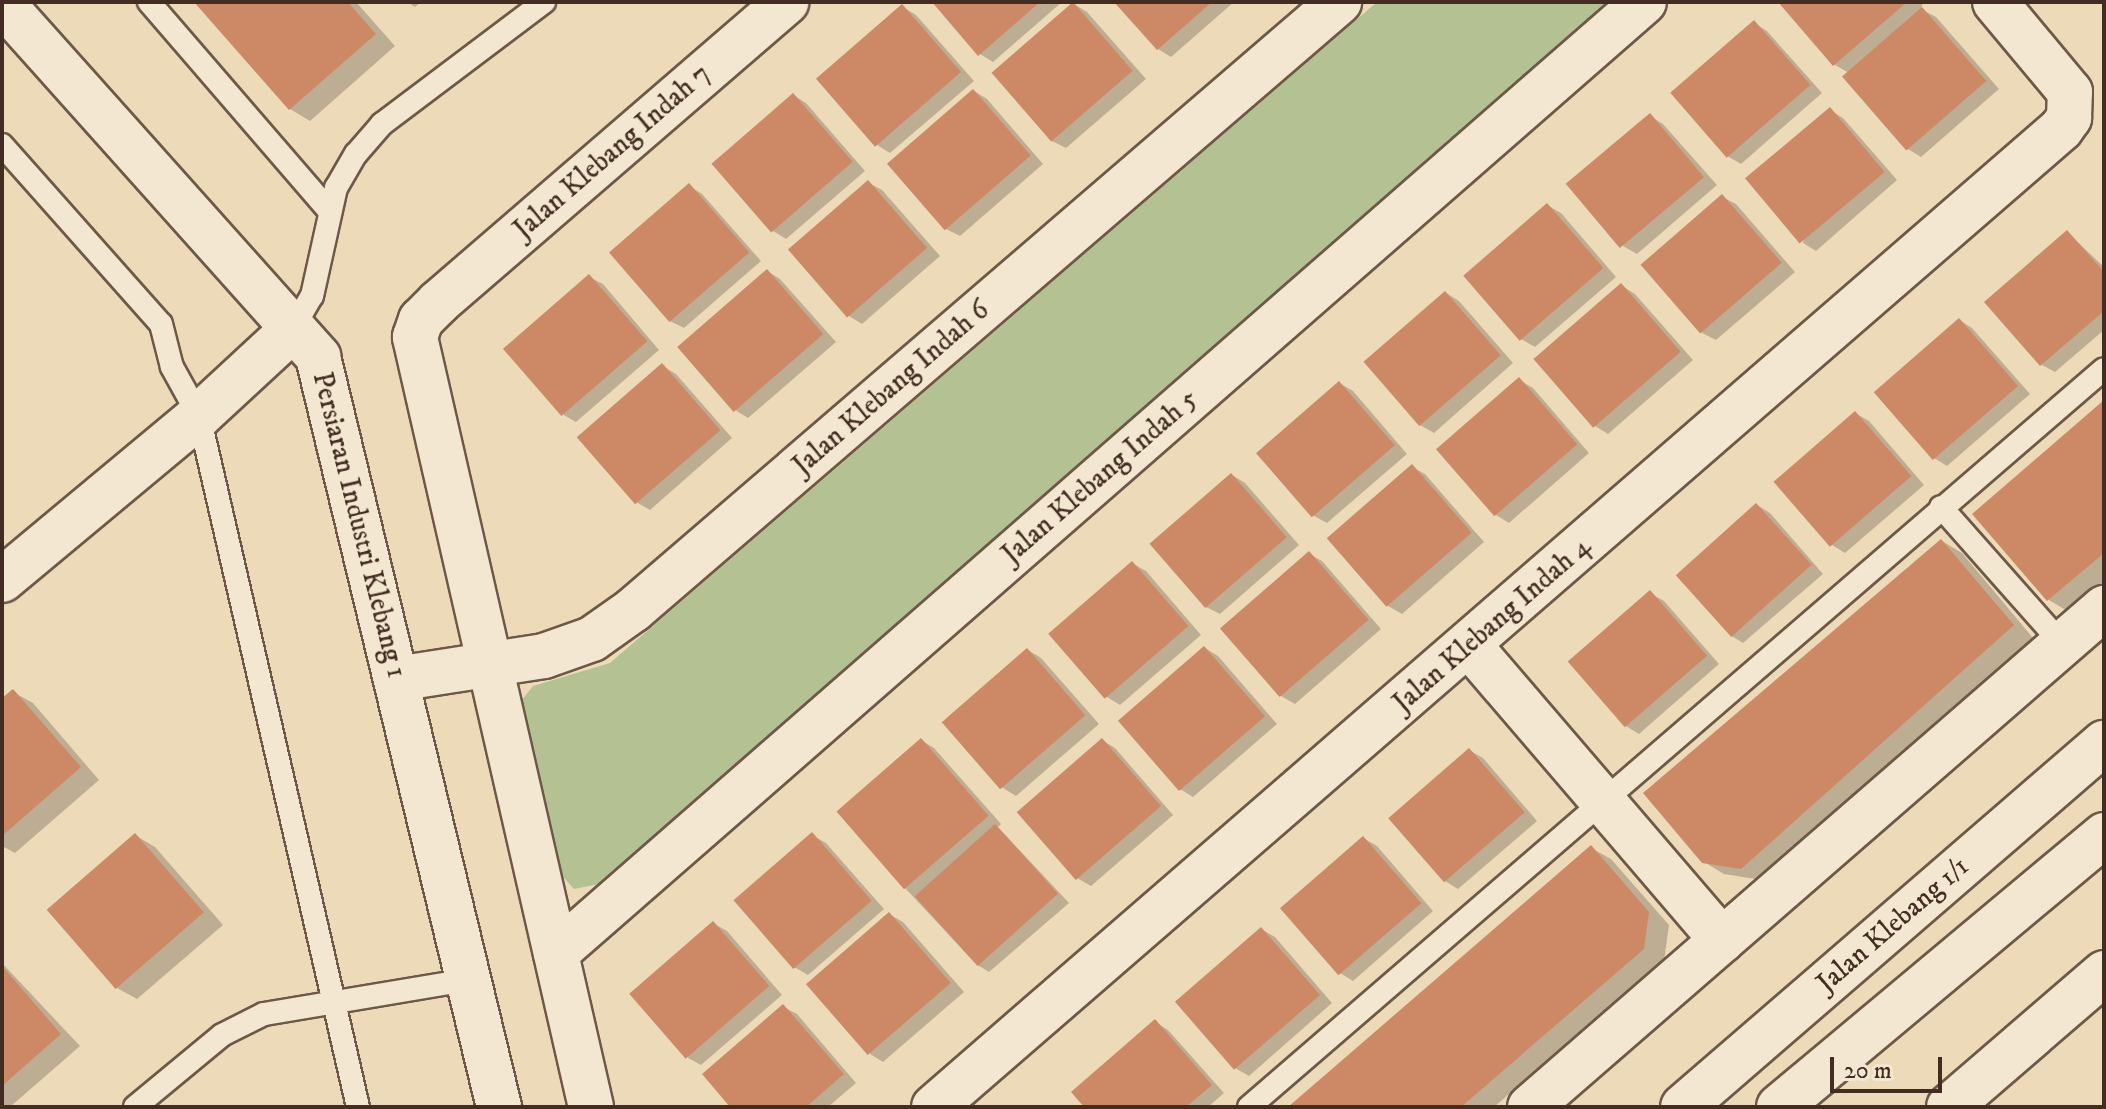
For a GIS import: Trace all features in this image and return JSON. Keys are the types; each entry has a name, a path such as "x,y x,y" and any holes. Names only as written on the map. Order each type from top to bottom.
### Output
{"street":[{"name":"Jalan Klebang Indah 7","path":"591,1107 487,666 416,346 421,320 439,302 786,2"},
{"name":"Jalan Klebang Indah 6","path":"396,679 544,656 592,639 633,610 1339,2"},
{"name":"Jalan Klebang Indah 5","path":"556,953 1644,2"},
{"name":"Jalan Klebang Indah 4","path":"934,1107 2048,140 2069,118 2070,92 1995,2"},
{"name":"Persiaran Industri Klebang 1","path":"2,3 321,364 499,1107"},
{"path":"2,580 199,416 292,330"},
{"path":"1530,1107 2104,608"},
{"path":"1469,645 1722,940"},
{"name":"Jalan Klebang 1/1","path":"1683,1107 2104,743"},
{"path":"1779,1107 2104,835"},
{"path":"1949,1107 2104,973"}],"lane":[{"path":"149,2 330,212"},
{"path":"292,330 312,296 336,188 356,154 382,124 544,2"},
{"path":"2,145 161,324 172,367 199,416 330,1000 358,1107"},
{"path":"1249,1107 2104,369"},
{"path":"1941,507 2062,644"},
{"path":"135,1107 222,1035 264,1014 330,1000 468,980"}],"green space":[{"path":"1377,2 1618,2 604,883 574,889 557,870 514,710 533,686 610,663"}],"building":[{"path":"194,2 348,2 376,34 289,110"},
{"path":"932,2 1040,2 978,56"},
{"path":"1073,2 1133,71 1051,142 991,73"},
{"path":"1114,2 1212,2 1157,50"},
{"path":"1778,2 1907,2 1833,66"},
{"path":"902,4 961,72 875,147 816,79"},
{"path":"1922,7 1986,81 1906,151 1842,77"},
{"path":"1754,20 1810,85 1727,158 1670,93"},
{"path":"973,89 1031,155 945,230 887,164"},
{"path":"793,93 853,162 771,233 711,164"},
{"path":"1830,107 1885,172 1800,243 1745,178"},
{"path":"1650,113 1704,177 1620,248 1566,184"},
{"path":"868,180 927,248 847,317 788,250"},
{"path":"689,183 749,252 669,322 609,253"},
{"path":"1722,194 1782,263 1700,334 1640,265"},
{"path":"1547,203 1603,268 1520,341 1463,276"},
{"path":"2067,230 2104,272 2104,311 2040,366 1984,302"},
{"path":"767,269 823,334 734,412 677,347"},
{"path":"589,274 647,341 561,416 503,349"},
{"path":"1621,283 1681,352 1593,428 1533,359"},
{"path":"1445,291 1501,355 1419,426 1363,362"},
{"path":"1959,318 2018,386 1933,460 1874,392"},
{"path":"662,363 720,430 635,504 577,437"},
{"path":"1519,377 1577,444 1494,516 1436,449"},
{"path":"1339,381 1395,445 1312,517 1256,453"},
{"path":"2104,400 2104,553 2047,601 1972,514"},
{"path":"1855,411 1911,476 1830,547 1773,482"},
{"path":"1412,464 1472,533 1386,607 1327,538"},
{"path":"1231,473 1287,537 1205,608 1149,544"},
{"path":"1756,503 1812,565 1731,637 1676,575"},
{"path":"1941,539 2014,625 1741,869 1702,863 1643,793"},
{"path":"1309,551 1369,620 1280,697 1220,628"},
{"path":"1132,561 1188,626 1105,699 1048,634"},
{"path":"1650,590 1707,656 1625,727 1568,662"},
{"path":"1204,646 1265,716 1179,791 1118,721"},
{"path":"1027,648 1085,715 1000,789 942,722"},
{"path":"13,689 81,767 2,836 2,698"},
{"path":"921,738 989,816 904,889 836,811"},
{"path":"1102,738 1161,806 1076,880 1017,812"},
{"path":"1469,748 1525,812 1444,882 1388,818"},
{"path":"995,824 1058,894 978,966 915,896"},
{"path":"812,832 872,901 793,969 734,900"},
{"path":"135,833 204,912 116,989 47,910"},
{"path":"1363,836 1421,903 1338,975 1280,908"},
{"path":"1591,845 1649,912 1644,949 1461,1107 1288,1107"},
{"path":"889,912 951,983 868,1055 806,984"},
{"path":"713,921 769,986 686,1059 629,994"},
{"path":"1261,927 1320,995 1234,1070 1175,1002"},
{"path":"2,966 61,1034 2,1086"},
{"path":"783,1004 844,1074 806,1107 730,1107 702,1074"},
{"path":"1155,1019 1212,1085 1186,1107 1084,1107 1071,1092"}]}
